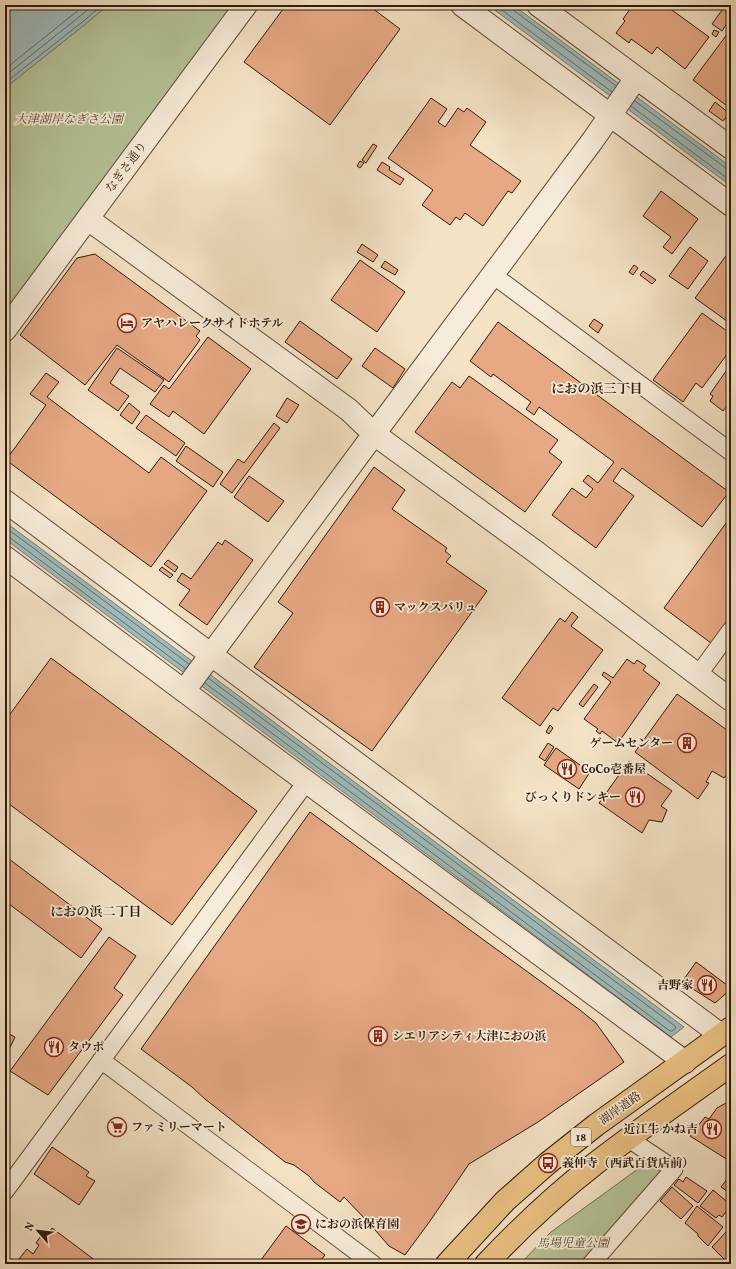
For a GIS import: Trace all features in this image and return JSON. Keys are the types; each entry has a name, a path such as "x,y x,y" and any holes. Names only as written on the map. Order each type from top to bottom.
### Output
{"main road":[{"name":"湖岸道路","path":"447,1264 505,1201 548,1164 596,1125 726,1032"},
{"name":"18","path":"486,1264 510,1238 544,1206 595,1164 731,1065"}],"street":[{"name":"なぎさ通り","path":"5,330 246,5"},
{"path":"462,5 613,111 731,205"},
{"path":"538,5 633,82 731,148"},
{"path":"197,673 493,275 633,82"},
{"path":"88,219 350,410 374,434 536,552 731,700"},
{"path":"493,275 731,452"},
{"path":"5,501 197,673 307,781 685,1062"},
{"path":"5,557 197,673 726,1032"},
{"path":"698,675 731,630"},
{"path":"5,1191 307,781"},
{"path":"101,1060 373,1264"},
{"path":"590,1264 674,1169 629,1139"}],"green space":[{"name":"大津湖岸なぎさ公園","path":"108,5 233,5 5,313 5,88"},
{"name":"馬場児童公園","path":"649,1161 666,1170 583,1264 520,1264 551,1232"}],"water":[{"path":"5,5 108,5 5,88"},
{"path":"488,5 513,5 731,167 731,186"},
{"path":"5,522 684,1027 671,1037 5,539"}],"building":[{"path":"286,5 368,5 400,29 330,125 244,62"},
{"path":"633,5 665,5 709,37 685,69 657,47 652,54 631,39 629,43 616,33 625,21 623,19"},
{"path":"725,6 731,10 731,17 722,31 712,24"},
{"path":"731,29 731,109 693,80"},
{"path":"714,30 719,32 716,37 712,34"},
{"path":"431,98 447,109 438,122 445,127 458,108 464,112 467,108 486,122 470,145 521,181 512,193 508,191 483,226 465,213 460,220 456,217 450,225 422,205 433,190 388,158"},
{"path":"715,102 729,113 723,121 709,111"},
{"path":"373,144 377,146 366,163 362,160"},
{"path":"360,161 364,163 360,168 357,166"},
{"path":"382,162 390,167 389,170 404,179 400,185 377,170"},
{"path":"661,191 698,219 672,254 663,247 671,237 643,216"},
{"path":"362,244 378,255 373,262 357,252"},
{"path":"690,247 708,261 688,289 669,276"},
{"path":"731,249 731,324 695,298"},
{"path":"95,254 200,331 196,336 200,340 169,382 117,345 85,385 20,335 77,258"},
{"path":"360,260 405,292 377,332 331,300"},
{"path":"385,261 398,270 395,275 381,267"},
{"path":"634,265 638,268 633,275 629,272"},
{"path":"643,271 656,280 652,284 640,275"},
{"path":"702,313 731,334 731,338 728,342 731,344 731,349 702,388 696,383 683,402 653,380"},
{"path":"594,319 603,325 598,333 589,326"},
{"path":"300,321 352,359 337,379 285,342"},
{"path":"498,322 729,492 702,527 622,468 613,481 634,496 596,548 552,515 572,488 586,498 593,489 583,481 588,475 598,483 614,462 539,407 534,415 526,409 531,402 493,374 491,377 470,361"},
{"path":"208,337 251,369 204,434 173,411 169,417 150,404 164,385 169,389"},
{"path":"117,348 164,380 155,392 120,368 110,383 129,396 118,411 88,390"},
{"path":"375,348 405,369 393,388 362,366"},
{"path":"731,364 731,409 727,406 723,411 710,401 713,396 710,394"},
{"path":"46,373 59,382 47,397 149,473 161,457 207,491 151,567 6,460 46,405 30,394"},
{"path":"469,376 558,440 549,452 562,462 525,512 415,432 452,382 460,388"},
{"path":"287,398 299,405 287,423 276,416"},
{"path":"129,403 140,412 132,424 120,415"},
{"path":"146,415 185,443 176,456 136,428"},
{"path":"274,423 280,428 232,493 220,484 238,459 244,463"},
{"path":"186,446 223,472 213,487 176,461"},
{"name":"マックスバリュ","path":"374,467 405,490 392,509 447,548 445,551 451,556 446,562 487,591 372,751 254,667 293,613 278,602"},
{"path":"249,476 284,501 268,522 234,497"},
{"path":"729,519 731,520 731,615 711,643 664,608"},
{"path":"225,540 253,560 207,625 179,605 190,590 177,581 182,573 191,579 218,542 222,545"},
{"path":"168,560 178,567 175,572 164,564"},
{"path":"162,567 173,575 170,578 159,570"},
{"path":"572,612 578,617 571,626 603,650 558,711 553,708 540,726 502,698 560,618 565,622"},
{"path":"51,658 257,811 172,925 5,801 5,721"},
{"path":"627,659 634,664 637,660 646,666 643,670 660,683 618,743 602,731 600,734 596,731 598,729 584,719 611,682 602,675 604,672 613,678"},
{"path":"594,684 598,687 583,707 579,704"},
{"name":"ゲームセンター","path":"677,694 731,733 731,769 724,778 712,771 706,782 709,783 698,799 635,752"},
{"path":"550,725 553,728 549,734 546,732"},
{"path":"548,743 554,747 545,761 539,757"},
{"name":"CoCo壱番屋","path":"556,748 590,772 579,789 544,765"},
{"name":"びっくりドンキー","path":"629,761 672,791 661,806 667,810 662,822 649,820 642,833 599,803"},
{"name":"シエリアシティ大津におの浜","path":"310,812 580,1010 596,1023 624,1062 538,1122 469,1164 405,1255 389,1246 344,1197 340,1202 294,1165 285,1162 192,1087 141,1049"},
{"path":"5,856 102,929 81,958 5,901"},
{"path":"109,937 136,956 114,988 123,995 48,1095 10,1071"},
{"name":"吉野家","path":"696,962 731,988 715,1003 682,982"},
{"path":"5,1032 15,1037 5,1058"},
{"path":"726,1103 731,1107 731,1162 690,1136 705,1117 709,1119 717,1108"},
{"path":"52,1147 89,1172 86,1176 95,1181 79,1205 34,1174"},
{"path":"731,1174 731,1194 721,1187"},
{"path":"686,1177 707,1191 698,1203 674,1185 679,1179 683,1182"},
{"path":"672,1187 693,1206 681,1219 660,1201"},
{"path":"713,1190 731,1205 722,1217 719,1215 716,1218 700,1206"},
{"path":"697,1206 723,1227 708,1246 698,1236 698,1234 685,1223"},
{"path":"286,1226 325,1255 318,1264 258,1264"},
{"path":"52,1228 100,1264 26,1264 19,1259 27,1249 33,1254 39,1245 36,1243 45,1230 49,1233"},
{"path":"727,1231 731,1236 731,1264 729,1264 712,1247"}],"place":[{"name":"アヤハレークサイドホテル","path":"127,323"},
{"name":"マックスバリュ","path":"380,607"},
{"name":"ゲームセンター","path":"687,743"},
{"name":"CoCo壱番屋","path":"567,769"},
{"name":"びっくりドンキー","path":"635,797"},
{"name":"吉野家","path":"707,985"},
{"name":"シエリアシティ大津におの浜","path":"378,1036"},
{"name":"タウポ","path":"54,1047"},
{"name":"ファミリーマート","path":"117,1127"},
{"name":"近江牛 かね吉","path":"712,1129"},
{"name":"義仲寺（西武百貨店前）","path":"548,1163"},
{"name":"におの浜保育園","path":"301,1224"}],"district":[{"name":"におの浜三丁目","path":"597,388"},
{"name":"におの浜二丁目","path":"96,911"}]}
